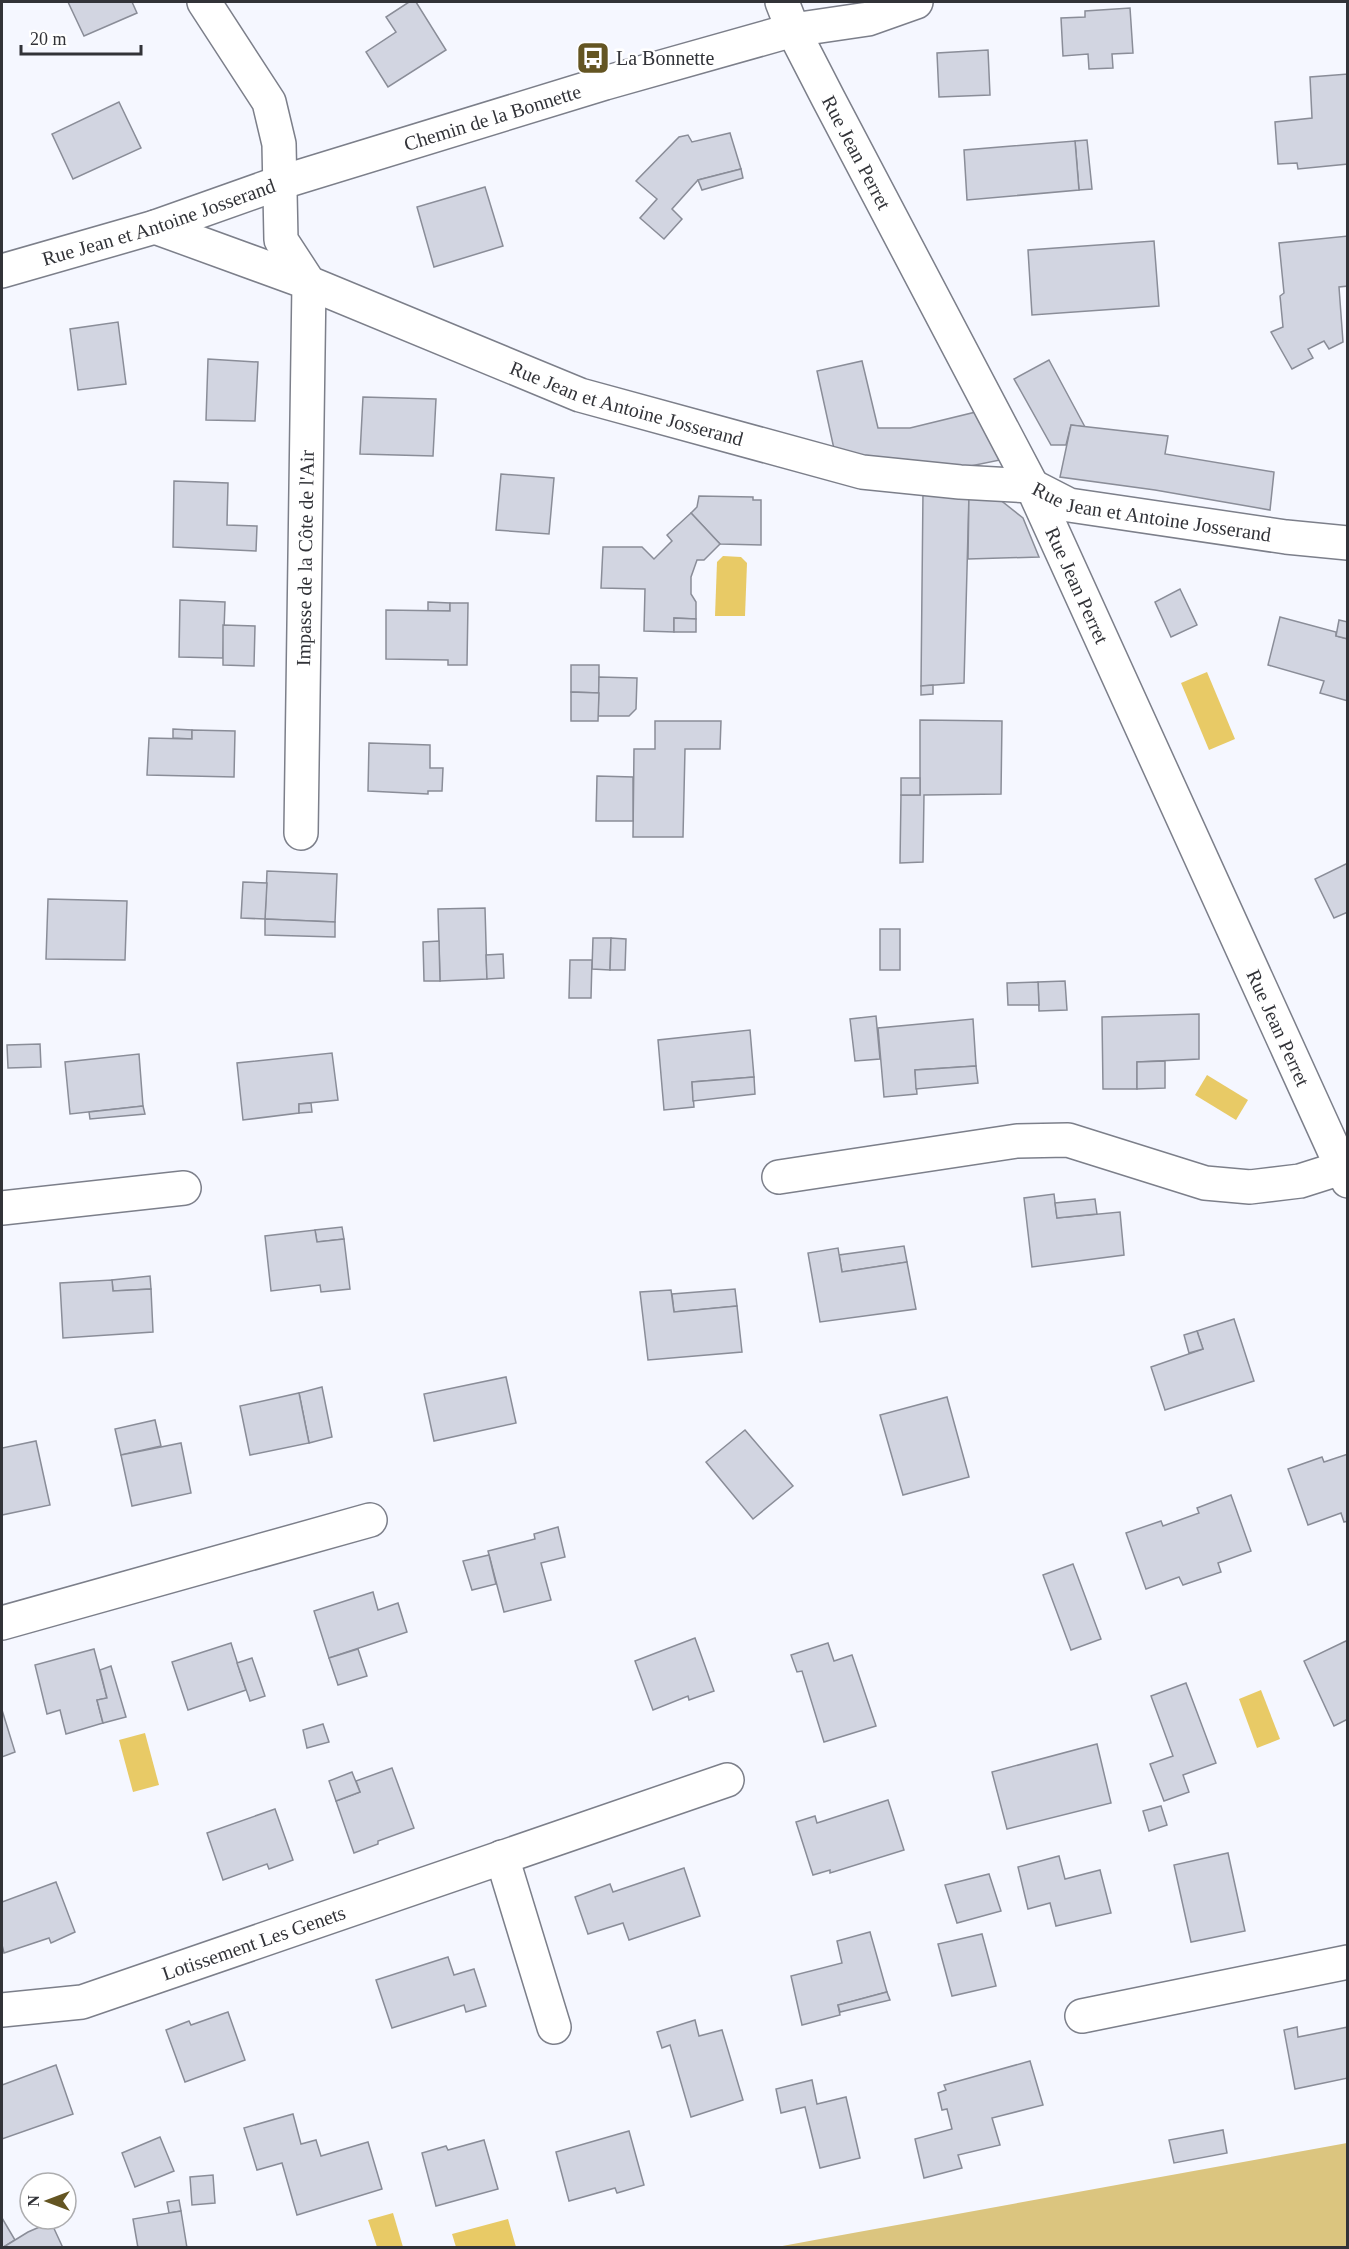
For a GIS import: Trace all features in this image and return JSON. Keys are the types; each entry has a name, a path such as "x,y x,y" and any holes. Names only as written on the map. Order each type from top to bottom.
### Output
{"street":[{"path":"204,2 269,102 279,144 279,183"},
{"name":"Chemin de la Bonnette","path":"279,183 605,83 787,16 868,19 916,2"},
{"name":"Rue Jean Perret","path":"787,16 1032,486 1344,1174"},
{"name":"Rue Jean et Antoine Josserand","path":"2,271 155,226 279,183 281,240 309,283 580,395 862,472 960,482 1032,486 1069,505 1286,537 1347,543"},
{"path":"155,226 309,283"},
{"name":"Impasse de la Côte de l'Air","path":"301,833 309,283"},
{"path":"778,1177 1017,1141 1068,1140 1205,1183 1250,1187 1344,1174"},
{"path":"2,1208 184,1188"},
{"path":"2,1623 370,1520"},
{"name":"Lotissement Les Genets","path":"2,2010 81,2002 727,1780"},
{"path":"502,1857 554,2027"},
{"path":"1082,2016 1347,1962"}],"shaded area":[{"path":"723,556 741,557 747,563 745,616 715,616 717,562"},
{"path":"1207,672 1235,739 1209,750 1181,683"},
{"path":"1207,1075 1248,1100 1236,1120 1195,1095"},
{"path":"1261,1690 1280,1739 1257,1748 1239,1699"},
{"path":"145,1733 159,1785 133,1792 119,1740"},
{"path":"1347,2143 1347,2247 777,2247 820,2239"},
{"path":"393,2213 403,2247 377,2247 368,2220"},
{"path":"508,2219 516,2247 456,2247 452,2234"}],"building":[{"path":"68,2 132,2 137,13 84,36"},
{"path":"409,2 416,2 446,50 388,87 366,52 396,32 386,17"},
{"path":"1130,8 1133,53 1112,54 1113,68 1089,69 1088,54 1063,56 1061,18 1085,17 1085,11"},
{"path":"988,50 990,95 939,97 937,53"},
{"path":"1348,74 1348,164 1298,169 1297,163 1278,164 1275,122 1312,118 1310,77"},
{"path":"119,102 141,148 73,179 52,134"},
{"path":"730,133 741,169 698,180 672,209 682,219 664,239 640,218 657,199 636,181 679,137 688,135 692,142"},
{"path":"1087,140 1092,189 1079,190 1075,141"},
{"path":"1075,141 1079,190 967,200 964,150"},
{"path":"741,169 743,178 702,190 698,180"},
{"path":"485,187 503,246 434,267 417,207"},
{"path":"1348,236 1348,286 1339,287 1343,342 1329,349 1324,341 1308,349 1313,358 1292,369 1271,332 1283,327 1280,296 1284,293 1279,243"},
{"path":"1154,241 1159,306 1032,315 1028,250"},
{"path":"118,322 126,384 78,390 70,329"},
{"path":"208,359 258,362 255,421 206,420"},
{"path":"1049,360 1085,427 1071,425 1066,445 1051,445 1014,379"},
{"path":"862,361 878,428 910,428 980,411 1000,460 951,470 882,461 834,449 817,371"},
{"path":"363,397 436,399 433,456 360,454"},
{"path":"1071,425 1168,436 1165,454 1274,472 1270,510 1155,490 1060,477"},
{"path":"501,474 554,478 549,534 496,530"},
{"path":"174,481 228,483 227,525 257,526 256,551 173,547"},
{"path":"923,491 969,494 964,683 921,686"},
{"path":"969,494 994,495 1023,518 1039,557 968,559"},
{"path":"699,496 753,497 753,500 761,500 761,545 720,544 691,513 697,507"},
{"path":"691,513 720,544 704,560 697,560 691,577 691,594 696,602 696,619 674,618 674,632 644,631 645,589 601,588 603,547 642,547 654,559 672,541 667,535"},
{"path":"1180,589 1197,625 1171,637 1155,602"},
{"path":"180,600 225,602 223,658 179,657"},
{"path":"428,602 450,603 450,611 428,611"},
{"path":"450,603 468,603 467,665 448,665 448,660 386,659 386,610 450,611"},
{"path":"1280,617 1336,632 1336,636 1348,639 1348,701 1320,693 1324,681 1268,665"},
{"path":"674,618 696,619 696,632 674,632"},
{"path":"1339,620 1348,622 1348,639 1336,636"},
{"path":"223,625 255,626 254,666 223,665"},
{"path":"571,665 599,665 599,693 571,692"},
{"path":"599,677 637,678 636,709 629,716 598,716"},
{"path":"933,685 933,694 921,695 921,686"},
{"path":"571,692 599,693 598,721 571,721"},
{"path":"920,720 1002,721 1001,794 924,795 923,862 900,863 901,795 920,795"},
{"path":"655,721 721,721 720,749 685,749 683,837 633,837 634,749 655,749"},
{"path":"173,729 192,730 192,739 173,738"},
{"path":"192,730 235,731 234,777 147,775 149,738 192,739"},
{"path":"369,743 430,745 430,768 443,768 442,791 428,791 428,794 368,791"},
{"path":"597,776 633,777 633,821 596,821"},
{"path":"901,778 920,778 920,795 901,795"},
{"path":"1348,863 1348,912 1334,918 1315,879"},
{"path":"267,871 337,874 335,922 265,919"},
{"path":"243,882 267,883 265,919 241,918"},
{"path":"48,899 127,901 125,960 46,959"},
{"path":"485,908 487,979 440,981 438,909"},
{"path":"265,919 335,922 335,937 265,935"},
{"path":"880,929 900,929 900,970 880,970"},
{"path":"593,938 611,938 610,970 592,969"},
{"path":"611,938 626,939 625,970 610,970"},
{"path":"439,941 440,981 424,981 423,942"},
{"path":"503,954 504,978 487,979 486,955"},
{"path":"570,960 592,960 591,998 569,998"},
{"path":"1065,981 1067,1010 1039,1011 1038,982"},
{"path":"1038,982 1039,1005 1008,1005 1007,983"},
{"path":"1199,1014 1199,1059 1137,1062 1137,1089 1103,1089 1102,1017"},
{"path":"876,1016 880,1059 855,1061 850,1019"},
{"path":"973,1019 976,1066 915,1070 917,1094 884,1097 878,1028"},
{"path":"750,1030 754,1077 692,1082 694,1107 664,1110 658,1040"},
{"path":"40,1044 41,1067 8,1068 7,1045"},
{"path":"332,1053 338,1100 299,1104 299,1113 243,1120 237,1063"},
{"path":"139,1054 143,1106 70,1114 65,1062"},
{"path":"1165,1061 1165,1088 1137,1089 1137,1062"},
{"path":"976,1066 978,1083 916,1089 915,1070"},
{"path":"754,1077 755,1094 693,1101 692,1082"},
{"path":"311,1103 312,1112 299,1113 299,1104"},
{"path":"143,1106 145,1114 90,1119 89,1112"},
{"path":"1054,1194 1057,1218 1120,1212 1124,1255 1032,1267 1024,1198"},
{"path":"1095,1199 1097,1214 1057,1218 1055,1203"},
{"path":"342,1227 344,1239 317,1242 315,1230"},
{"path":"315,1230 317,1242 344,1239 350,1289 321,1292 320,1285 271,1291 265,1236"},
{"path":"904,1246 907,1262 842,1272 839,1255"},
{"path":"838,1248 842,1272 907,1262 916,1309 820,1322 808,1253"},
{"path":"150,1276 151,1289 113,1291 112,1280"},
{"path":"112,1280 113,1291 151,1289 153,1332 63,1338 60,1283"},
{"path":"735,1289 737,1306 674,1312 672,1294"},
{"path":"671,1290 674,1312 737,1306 742,1352 648,1360 640,1292"},
{"path":"1234,1319 1254,1381 1165,1410 1151,1367 1203,1349 1197,1331"},
{"path":"1197,1331 1203,1349 1189,1353 1184,1335"},
{"path":"506,1377 516,1423 434,1441 424,1394"},
{"path":"322,1387 332,1437 309,1443 299,1393"},
{"path":"299,1393 309,1443 250,1455 240,1406"},
{"path":"947,1397 969,1477 903,1495 880,1415"},
{"path":"155,1420 161,1446 121,1455 115,1429"},
{"path":"745,1430 793,1486 753,1519 706,1462"},
{"path":"36,1441 50,1505 2,1515 2,1448"},
{"path":"181,1443 191,1493 132,1506 121,1455"},
{"path":"1348,1454 1348,1521 1344,1522 1341,1513 1308,1525 1288,1469 1322,1457 1324,1462"},
{"path":"1231,1495 1251,1551 1218,1563 1221,1572 1183,1585 1179,1577 1146,1589 1126,1533 1161,1521 1163,1526 1199,1513 1197,1508"},
{"path":"558,1527 565,1557 541,1563 551,1600 504,1612 488,1551 535,1539 534,1534"},
{"path":"489,1555 496,1584 472,1590 463,1561"},
{"path":"1073,1564 1101,1639 1071,1650 1043,1575"},
{"path":"373,1592 378,1610 398,1603 407,1632 329,1658 314,1611"},
{"path":"695,1638 714,1691 689,1700 688,1696 653,1710 635,1661"},
{"path":"1348,1640 1348,1719 1334,1726 1304,1661"},
{"path":"231,1643 246,1690 188,1710 172,1662"},
{"path":"828,1643 834,1661 852,1655 876,1726 824,1742 802,1671 797,1672 791,1655"},
{"path":"94,1649 107,1698 97,1700 103,1723 66,1734 60,1710 47,1714 35,1665"},
{"path":"358,1649 367,1676 338,1685 329,1658"},
{"path":"252,1658 265,1696 250,1701 237,1663"},
{"path":"111,1666 126,1717 103,1723 97,1700 107,1698 100,1670"},
{"path":"1186,1683 1216,1763 1183,1775 1189,1792 1164,1801 1150,1764 1173,1756 1151,1696"},
{"path":"2,1710 15,1752 2,1757"},
{"path":"323,1724 329,1742 307,1748 303,1730"},
{"path":"1097,1744 1111,1803 1007,1829 992,1772"},
{"path":"392,1768 414,1828 378,1841 378,1844 354,1853 336,1801 360,1792 356,1781"},
{"path":"352,1772 360,1792 336,1801 329,1781"},
{"path":"888,1800 904,1850 830,1873 830,1870 813,1875 796,1822 815,1816 817,1823"},
{"path":"1161,1806 1167,1825 1149,1831 1143,1811"},
{"path":"275,1809 293,1860 269,1869 267,1864 223,1880 207,1833"},
{"path":"1228,1853 1245,1931 1191,1942 1174,1865"},
{"path":"1059,1856 1065,1879 1100,1870 1111,1913 1056,1926 1050,1903 1028,1909 1018,1867"},
{"path":"684,1868 700,1916 629,1940 623,1923 588,1934 575,1897 610,1884 613,1892"},
{"path":"989,1874 1001,1911 957,1923 945,1885"},
{"path":"56,1882 75,1932 51,1943 49,1938 4,1953 2,1902"},
{"path":"870,1932 887,1992 838,2005 840,2015 802,2025 791,1976 842,1963 837,1941"},
{"path":"982,1934 996,1986 952,1996 938,1944"},
{"path":"448,1957 454,1975 474,1969 486,2006 466,2012 464,2005 392,2028 376,1980"},
{"path":"887,1992 890,2000 840,2012 838,2005"},
{"path":"228,2012 245,2060 185,2082 166,2030 189,2021 191,2025"},
{"path":"695,2020 699,2036 722,2030 743,2100 691,2117 670,2045 662,2048 657,2032"},
{"path":"1297,2027 1298,2037 1348,2027 1348,2078 1295,2089 1284,2030"},
{"path":"1030,2061 1043,2105 992,2118 1000,2145 958,2155 962,2168 924,2178 915,2139 952,2129 947,2109 942,2110 938,2093 946,2090 944,2085"},
{"path":"56,2065 73,2114 2,2139 2,2085"},
{"path":"812,2080 817,2104 846,2097 860,2158 820,2168 805,2107 781,2113 776,2089"},
{"path":"293,2114 301,2144 316,2140 321,2156 368,2142 382,2189 297,2215 282,2163 257,2170 244,2128"},
{"path":"1223,2130 1227,2153 1174,2163 1169,2140"},
{"path":"629,2131 644,2185 617,2193 615,2188 569,2201 556,2152"},
{"path":"160,2137 174,2171 135,2187 122,2153"},
{"path":"484,2140 498,2189 436,2206 422,2153 446,2146 448,2150"},
{"path":"213,2175 215,2203 192,2205 190,2177"},
{"path":"179,2200 181,2211 169,2213 167,2202"},
{"path":"181,2211 187,2248 138,2248 133,2219"},
{"path":"2,2218 15,2240 2,2248"},
{"path":"55,2231 63,2248 2,2248 28,2232"}],"place":[{"name":"La Bonnette","path":"593,58"}]}
